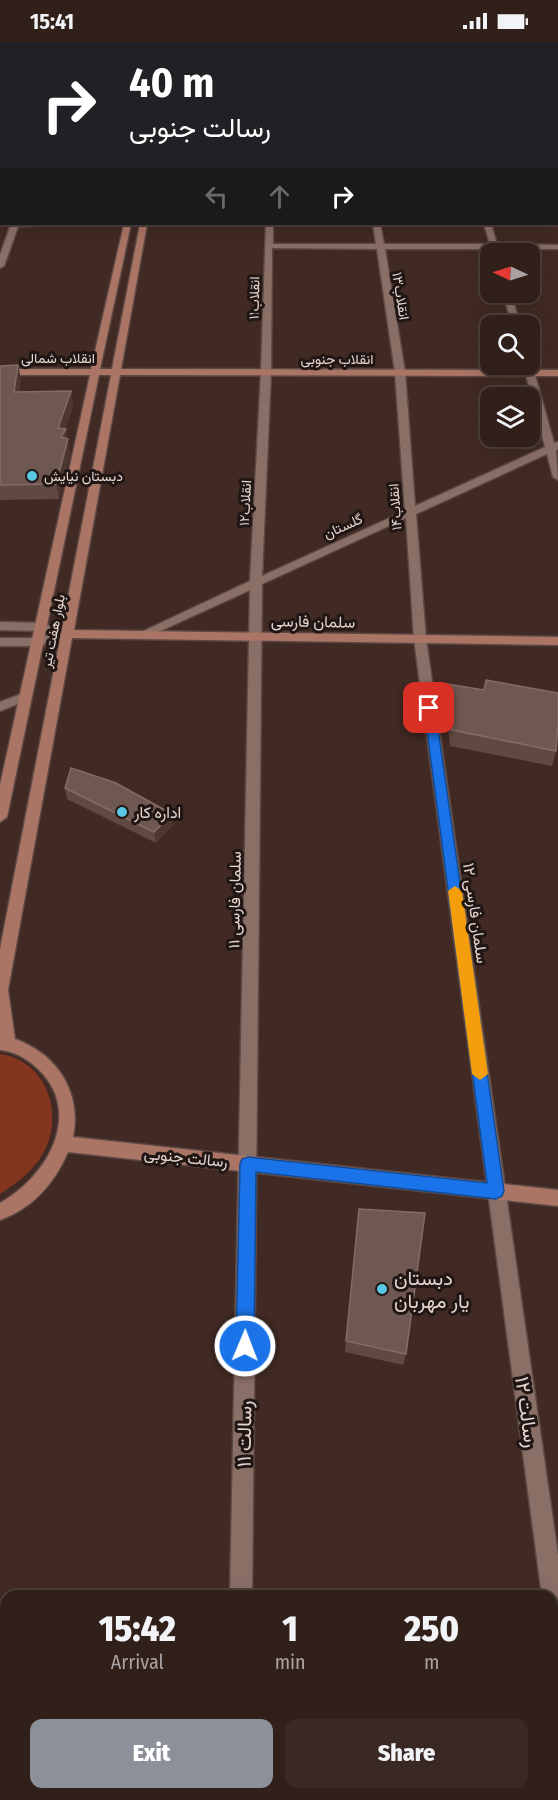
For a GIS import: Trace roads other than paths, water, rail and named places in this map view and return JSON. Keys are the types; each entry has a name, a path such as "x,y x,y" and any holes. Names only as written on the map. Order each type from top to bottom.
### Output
{"main road":[{"name":"بلوار هفت تیر","path":"0,817 127,225"},
{"name":"بلوار هفت تیر","path":"3,1043 0,990 144,225"},
{"name":"انقلاب جنوبی","path":"117,372 480,370"},
{"name":"انقلاب جنوبی","path":"540,371 558,373"},
{"name":"انقلاب شمالی","path":"0,372 117,372"},
{"name":"سلمان فارسی","path":"67,634 558,641"},
{"path":"0,1212 32,1192 52,1169 65,1144 69,1117 64,1091 45,1064 32,1054 3,1043"},
{"name":"رسالت جنوبی","path":"65,1144 558,1198"}],"street":[{"path":"0,266 15,225"},
{"name":"انقلاب۱۱","path":"266,372 268,225"},
{"name":"انقلاب۱۳","path":"377,225 400,372"},
{"path":"488,225 493,243"},
{"path":"268,246 480,250"},
{"path":"540,248 558,247"},
{"name":"انقلاب۱۲","path":"256,636 256,581 266,372"},
{"name":"انقلاب۱۴","path":"400,372 420,639"},
{"path":"530,375 554,447 558,477"},
{"name":"گلستان","path":"141,635 554,447"},
{"path":"0,626 41,627 67,634"},
{"path":"0,642 38,642 67,634"},
{"name":"سلمان فارسی ۱۱","path":"248,1164 256,636"},
{"name":"سلمان فارسی ۱۲","path":"420,639 496,1191"},
{"path":"0,706 26,696"},
{"name":"رسالت ۱۱","path":"241,1590 248,1164"},
{"name":"رسالت ۱۲","path":"496,1191 552,1590"}],"place":[{"name":"دبستان نیایش","path":"32,476"},
{"name":"اداره کار","path":"122,812"},
{"name":"دبستان یار مهربان","path":"382,1289"}]}
